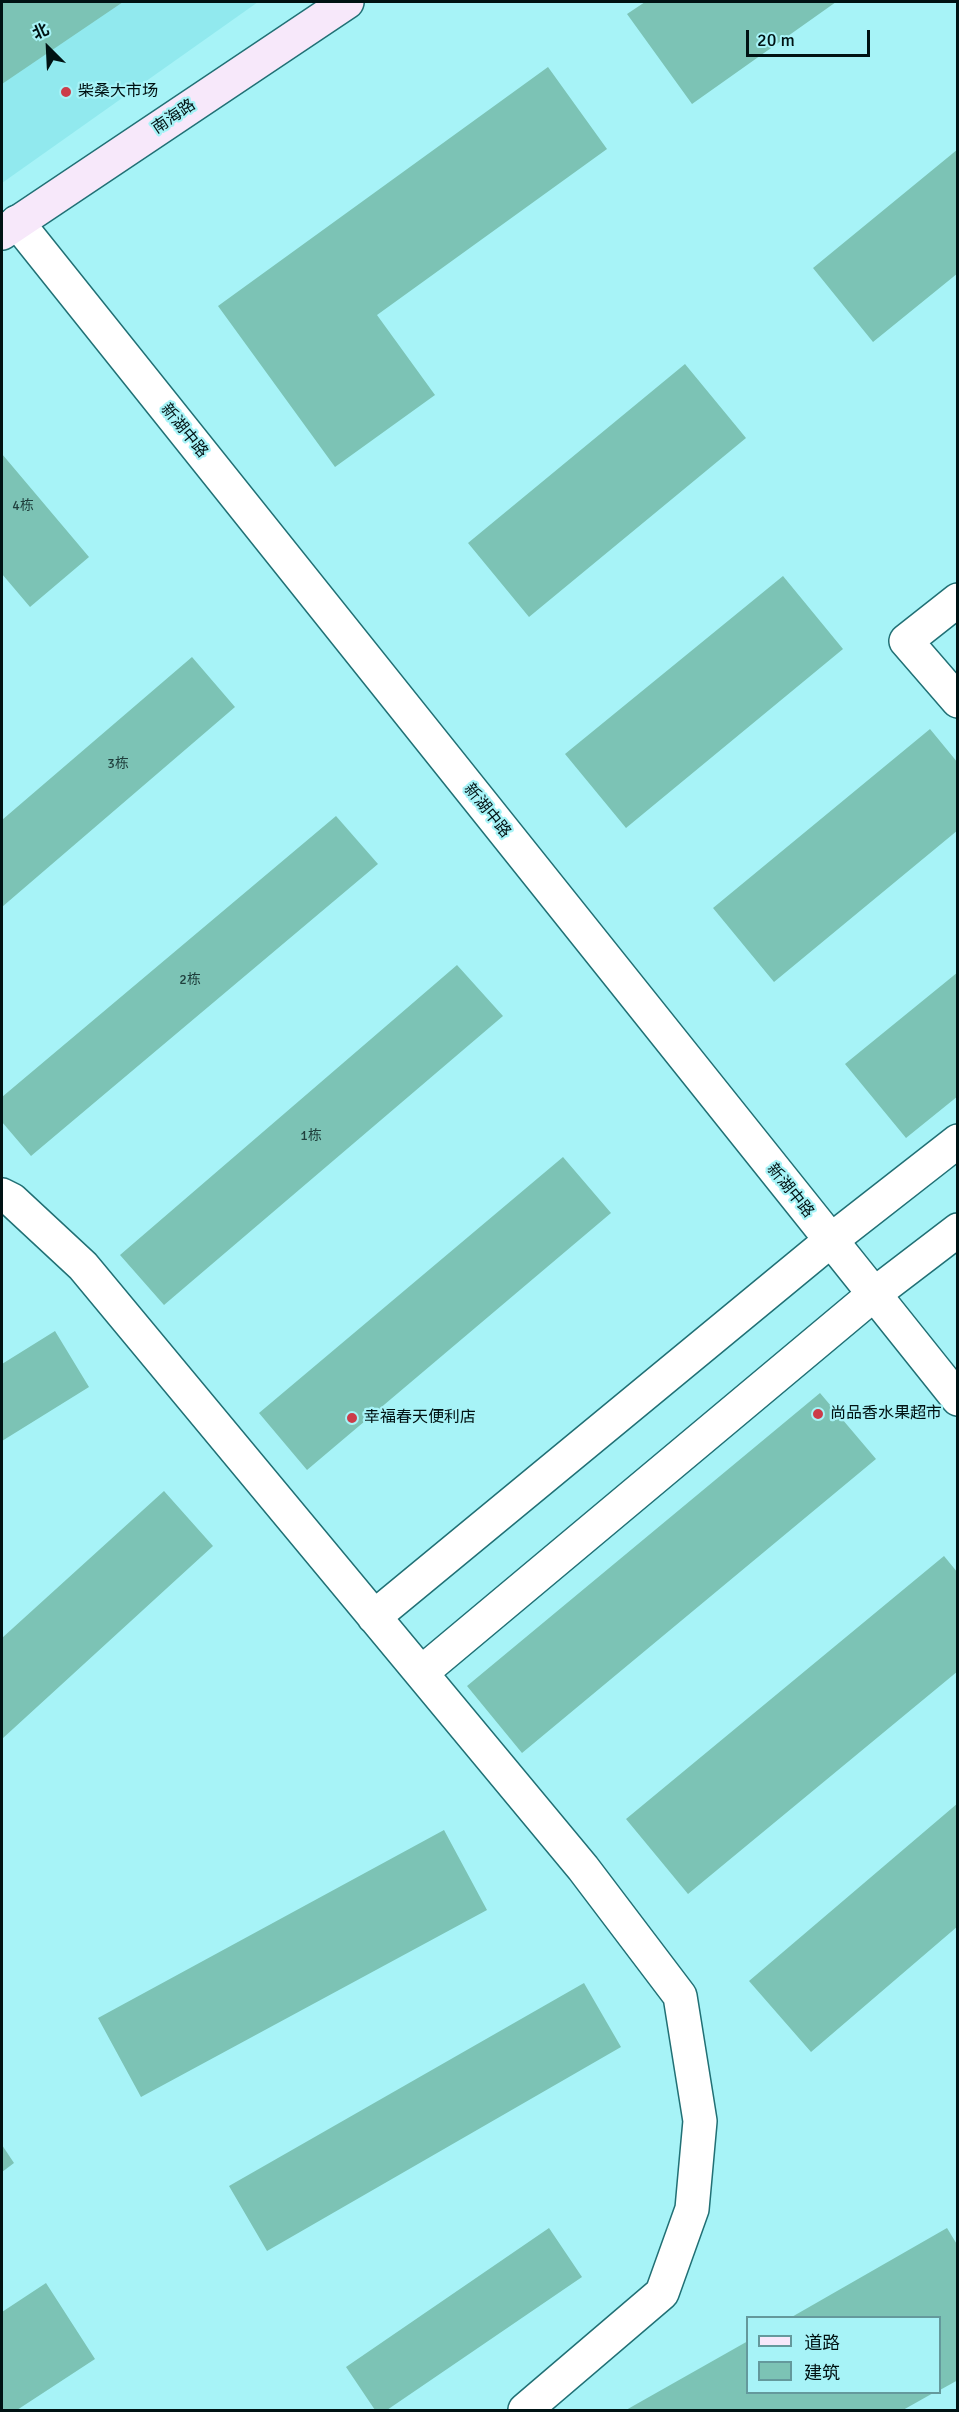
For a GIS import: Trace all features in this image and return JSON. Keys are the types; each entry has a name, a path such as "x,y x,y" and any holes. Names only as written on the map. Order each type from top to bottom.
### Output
{"main road":[{"name":"南海路","path":"9,228 347,2"}],"street":[{"name":"新湖中路","path":"9,228 868,1299 957,1400"},
{"path":"957,600 906,641 957,701"},
{"path":"375,1617 825,1245 957,1141"},
{"path":"2,1195 12,1200 83,1266 583,1868 680,1996 700,2121 692,2209 662,2293 525,2410"},
{"path":"421,1673 868,1299 957,1230"},
{"path":"868,1299 957,1416"}],"shaded area":[{"name":"柴桑大市场","path":"2,2 258,2 2,183"}],"building":[{"path":"2,2 123,2 2,84"},
{"path":"645,2 836,2 692,104 627,14"},
{"path":"548,67 607,149 377,315 435,395 335,467 218,306"},
{"path":"958,149 958,273 873,342 813,268"},
{"path":"685,364 746,438 529,617 468,543"},
{"path":"2,454 89,557 30,607 2,574"},
{"path":"783,576 843,649 626,828 565,754"},
{"path":"192,657 235,707 2,907 2,820"},
{"path":"930,729 958,763 958,830 774,982 713,908"},
{"path":"336,816 378,864 31,1156 2,1122 2,1097"},
{"path":"457,965 503,1016 164,1305 120,1255"},
{"path":"958,972 958,1096 906,1138 845,1064"},
{"path":"563,1157 611,1213 307,1470 259,1413"},
{"path":"55,1331 89,1387 2,1441 2,1364"},
{"path":"820,1393 876,1459 522,1753 467,1686"},
{"path":"164,1491 213,1546 2,1739 2,1638"},
{"path":"944,1556 958,1573 958,1671 688,1894 626,1819"},
{"path":"958,1803 958,1926 811,2052 749,1981"},
{"path":"444,1830 487,1910 141,2097 98,2018"},
{"path":"584,1983 621,2047 267,2251 229,2186"},
{"path":"2,2145 14,2163 2,2172"},
{"path":"549,2228 582,2277 387,2410 375,2410 346,2367"},
{"path":"947,2228 958,2246 958,2380 941,2389 941,2316 793,2316"},
{"path":"46,2283 95,2359 17,2410 2,2410 2,2312"},
{"path":"746,2342 746,2394 931,2394 903,2410 626,2410"}],"place":[{"name":"柴桑大市场","path":"66,92"},
{"name":"尚品香水果超市","path":"818,1414"},
{"name":"幸福春天便利店","path":"352,1418"}]}
